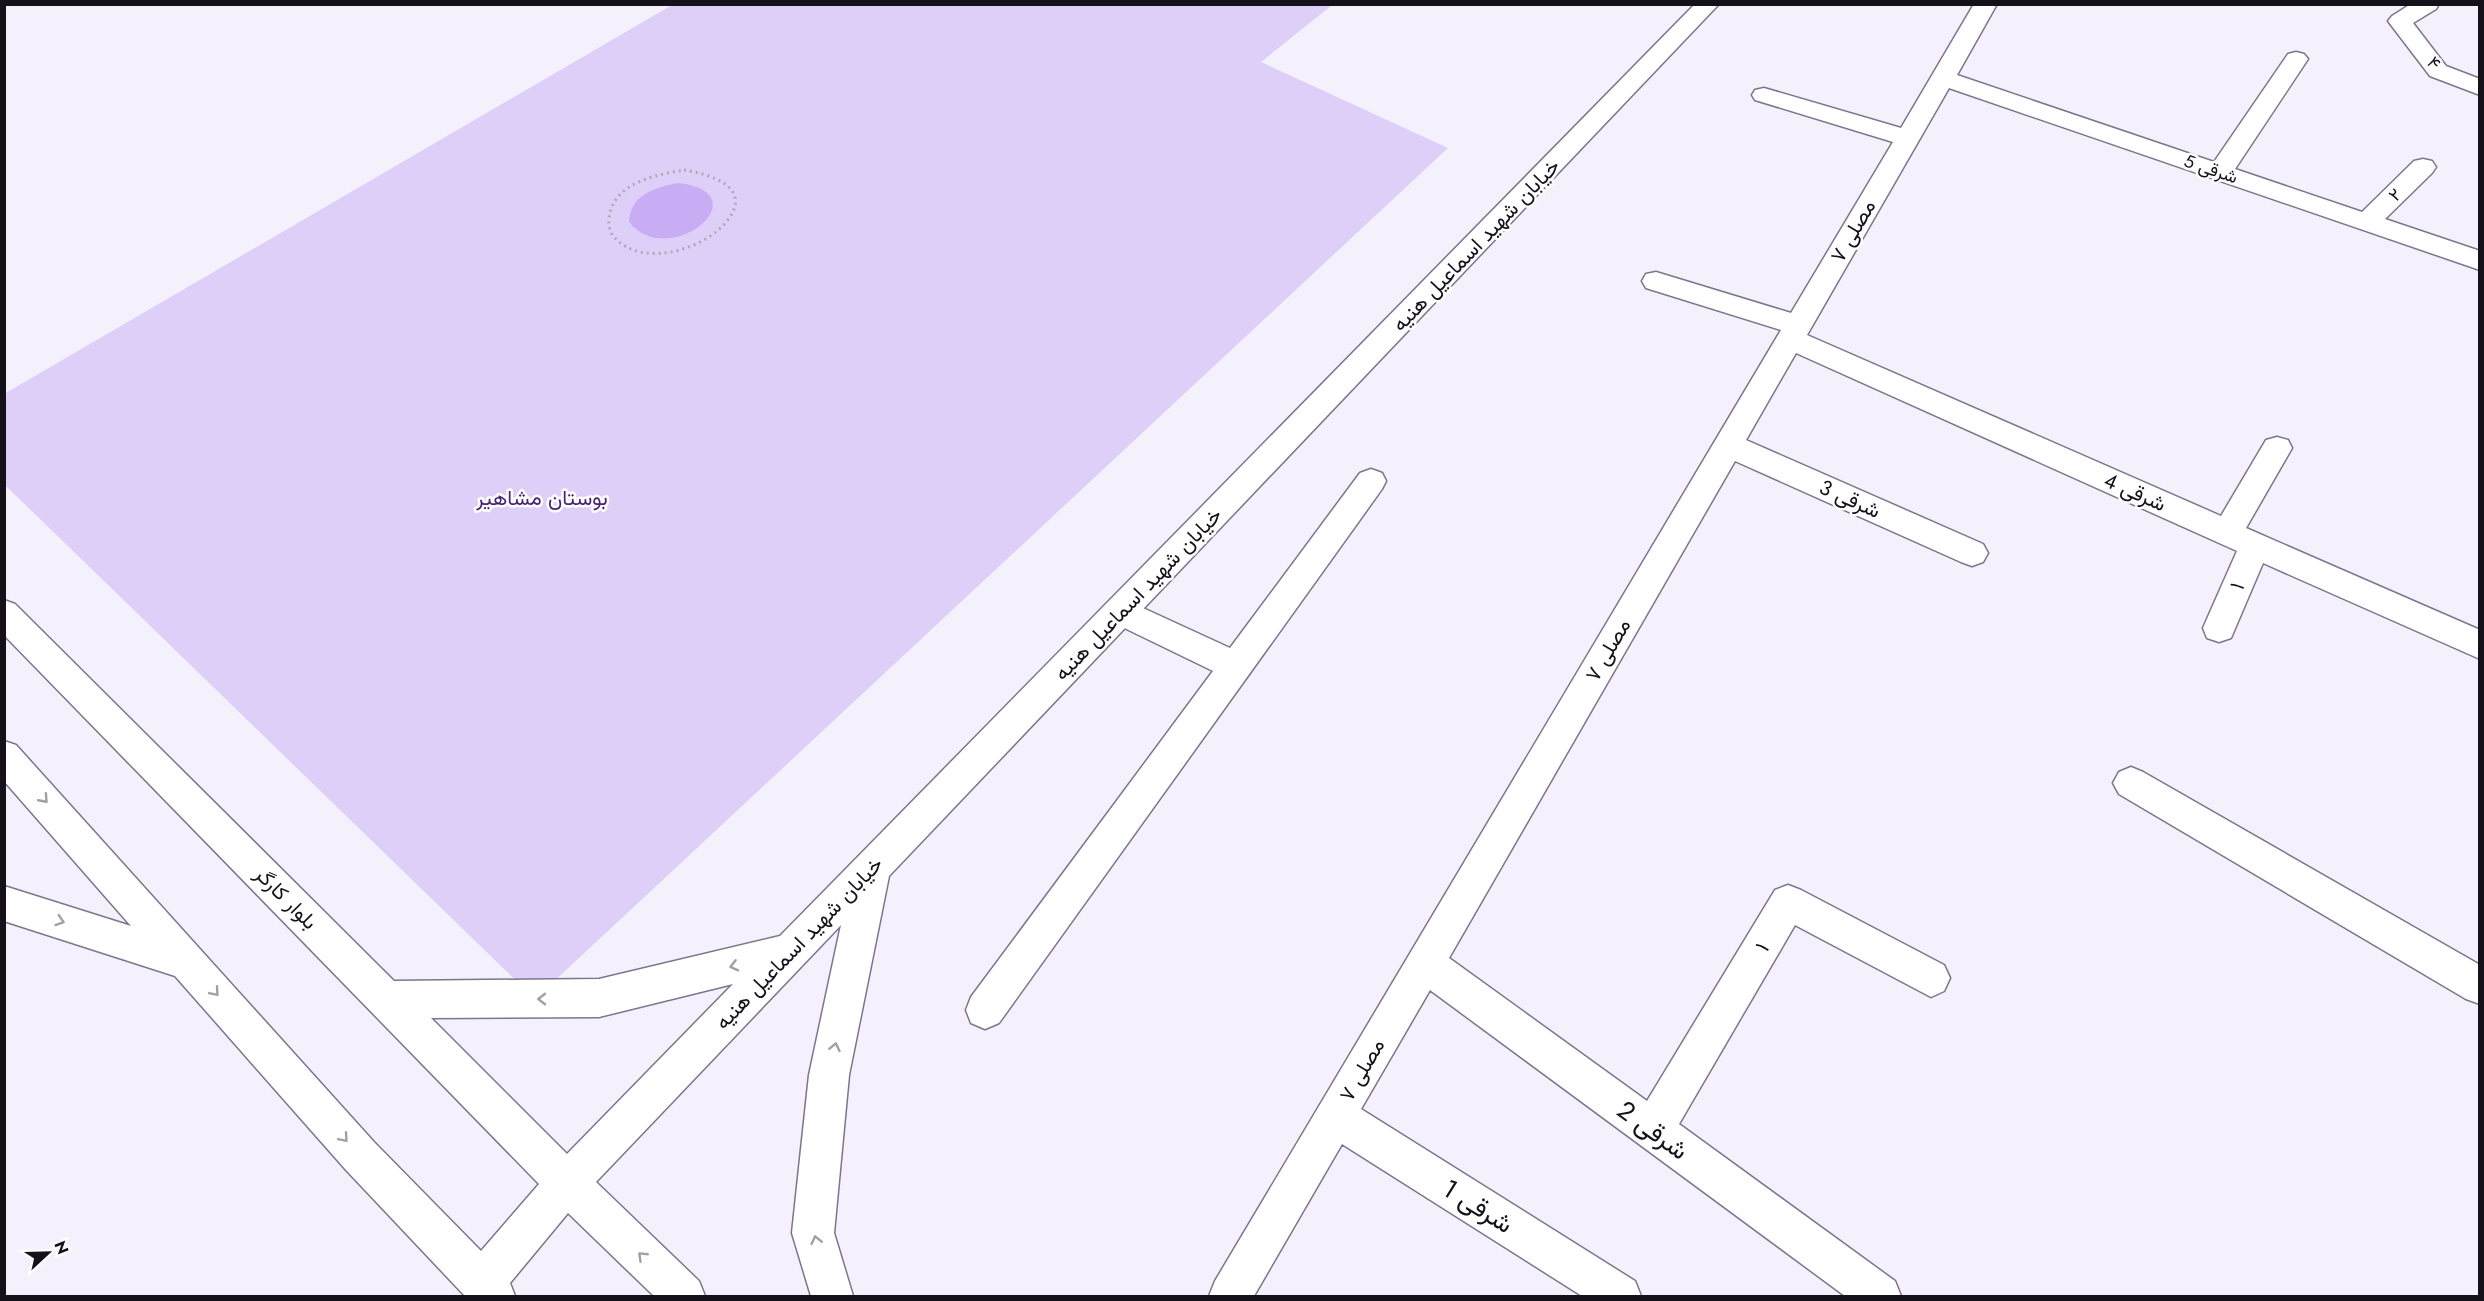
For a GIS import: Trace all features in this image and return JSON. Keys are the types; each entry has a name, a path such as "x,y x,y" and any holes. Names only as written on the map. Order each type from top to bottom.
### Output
{"street":[{"name":"خیابان شهید اسماعیل هنیه","path":"567,1183 1708,4"},
{"name":"مصلی ۷","path":"1230,1296 1986,4"},
{"name":"۴","path":"2428,4 2400,21 2438,71 2480,88"},
{"path":"2220,172 2296,59"},
{"name":"شرقی 5","path":"1943,78 2480,261"},
{"path":"1764,95 1908,138"},
{"name":"۲","path":"2367,222 2423,167"},
{"name":"شرقی 4","path":"1656,281 1794,332 2241,539 2480,645"},
{"name":"شرقی 3","path":"1728,445 1972,553"},
{"name":"۱","path":"2219,628 2241,539 2277,448"},
{"path":"985,1010 1371,481"},
{"path":"1121,612 1236,666"},
{"name":"بلوار کارگر","path":"4,613 567,1183 684,1296"},
{"path":"4,756 360,1156 487,1290 567,1183"},
{"path":"2131,783 2480,986"},
{"path":"832,1296 813,1233 814,1222 829,1075 872,868"},
{"name":"۱","path":"1653,1130 1788,902 1931,978"},
{"path":"4,903 189,963"},
{"path":"387,1000 598,998 790,952"},
{"name":"شرقی 2","path":"1425,963 1880,1296"},
{"name":"شرقی 1","path":"1335,1116 1620,1296"}],"path":[{"path":"684,170 706,173 723,181 734,194 734,209 725,226 708,239 684,249 659,253 636,250 617,242 609,228 609,212 619,196 636,183 659,174 684,170"}],"green space":[{"name":"بوستان مشاهیر","path":"672,5 1332,5 1261,62 1448,148 535,999 5,485 4,394"}],"shaded area":[{"path":"679,183 703,190 712,201 711,213 701,225 685,235 666,239 646,235 629,222 634,205 645,194"}]}
